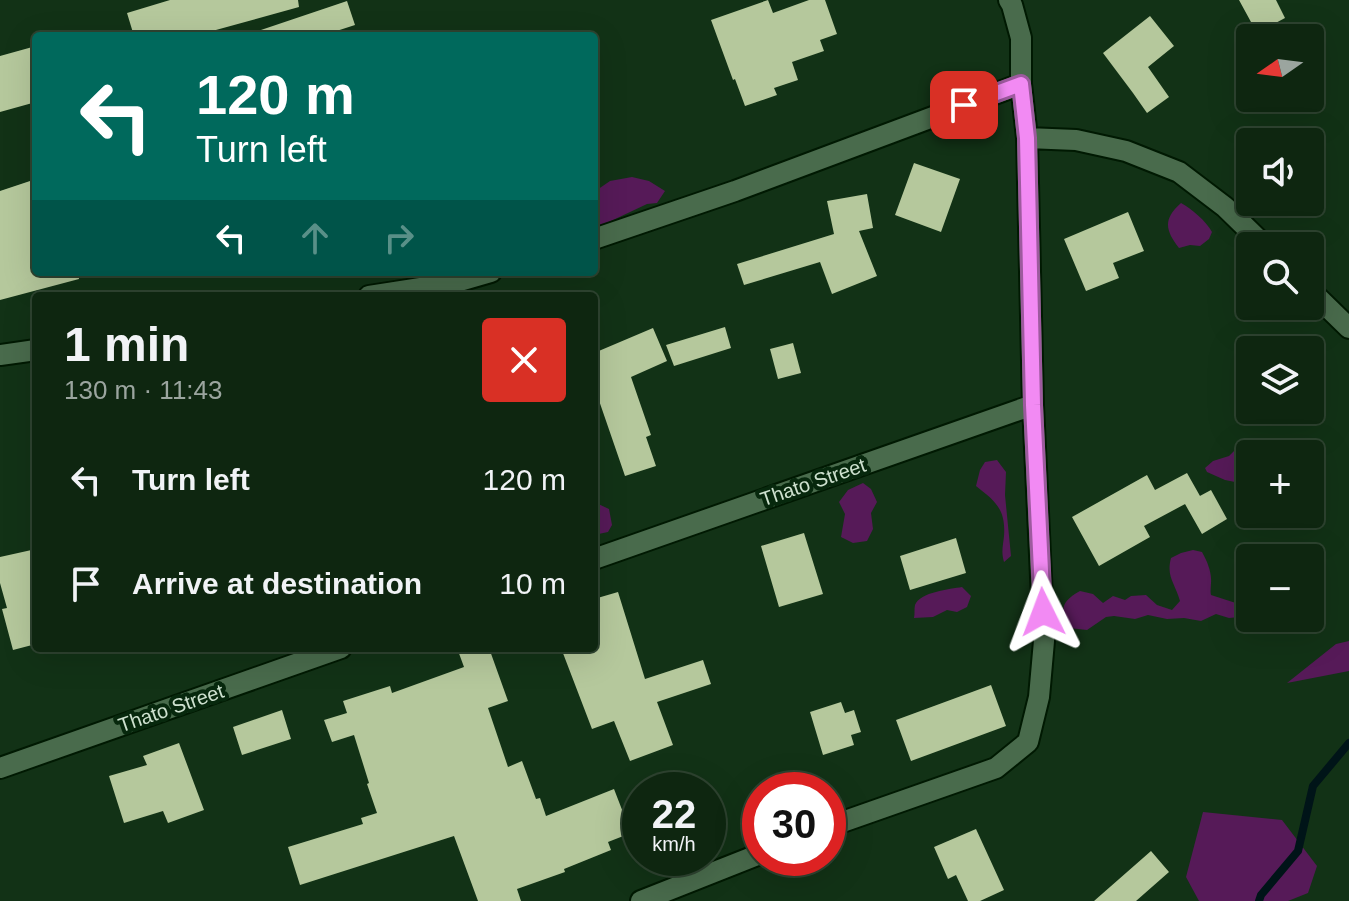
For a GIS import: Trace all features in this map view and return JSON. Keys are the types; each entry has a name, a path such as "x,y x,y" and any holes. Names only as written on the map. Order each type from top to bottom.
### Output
{"street":[{"path":"846,821 996,768 1028,742 1039,697 1044,641 1033,405 1027,138 1021,84 1021,38 1009,0"},
{"path":"598,238 735,191 1021,84"},
{"path":"1027,138 1076,140 1126,151 1179,172 1225,207 1251,232"},
{"path":"395,292 477,276"},
{"path":"1324,304 1349,328"},
{"path":"0,355 32,351"},
{"name":"Thato Street","path":"598,558 1033,405"},
{"name":"Thato Street","path":"0,768 330,652"},
{"path":"641,901 742,861"}],"shaded area":[{"path":"632,177 649,181 665,191 657,203 647,204 598,227 598,189 610,181"},
{"path":"1181,203 1212,232 1200,246 1179,248 1171,236 1169,220"},
{"path":"1236,449 1236,482 1207,472 1205,468 1213,461 1229,456"},
{"path":"997,460 1006,472 1011,556 1004,562 1001,512 994,501 976,486 985,462"},
{"path":"863,483 871,489 877,502 871,513 873,529 867,541 853,543 841,537 845,514 839,502 848,490"},
{"path":"598,504 609,509 612,525 608,532 598,534"},
{"path":"1193,550 1202,552 1211,575 1211,595 1236,603 1236,617 1216,614 1201,621 1148,615 1135,619 1114,616 1106,617 1087,630 1069,628 1064,606 1069,598 1080,591 1093,594 1103,603 1113,596 1125,600 1131,596 1146,595 1157,605 1172,610 1180,601 1170,575 1171,558"},
{"path":"962,587 971,596 967,607 957,612 947,610 933,617 914,618 915,605 923,597"},
{"path":"1349,641 1349,671 1287,683 1336,644"},
{"path":"1203,812 1282,820 1317,866 1308,893 1288,901 1199,901 1186,877"}],"building":[{"path":"170,0 298,0 299,7 208,32 133,32 127,13"},
{"path":"768,0 773,13 809,0 825,0 837,34 820,40 824,51 792,62 798,80 774,88 777,95 745,106 711,20"},
{"path":"1239,0 1276,0 1285,18 1274,24 1252,24"},
{"path":"347,1 355,25 333,32 255,32"},
{"path":"1150,16 1174,46 1148,67 1169,97 1147,113 1103,53"},
{"path":"32,47 32,103 0,112 0,56"},
{"path":"914,163 960,179 941,232 895,215"},
{"path":"32,180 32,276 79,276 79,279 0,300 0,191"},
{"path":"867,194 873,228 859,231 877,276 832,294 820,262 744,285 737,264 834,234 827,201"},
{"path":"1128,212 1144,251 1113,263 1119,278 1086,291 1064,239"},
{"path":"725,327 731,348 674,366 666,345"},
{"path":"653,328 667,361 631,377 651,435 646,437 656,466 625,476 598,398 598,351"},
{"path":"793,343 801,373 778,379 770,349"},
{"path":"1187,473 1200,496 1144,526 1150,537 1099,566 1072,517 1147,475 1155,490"},
{"path":"1211,490 1227,519 1202,534 1185,504"},
{"path":"804,533 823,594 779,607 761,546"},
{"path":"956,538 966,573 910,590 900,556"},
{"path":"32,550 32,645 13,650 2,609 7,608 0,583 0,557"},
{"path":"618,592 645,679 703,660 711,684 657,702 673,745 630,761 614,721 592,729 563,652 598,652 598,598"},
{"path":"458,652 490,652 508,701 488,708 508,767 522,761 546,816 614,789 622,810 622,837 608,842 611,850 564,869 565,872 517,889 521,901 478,901 454,836 300,885 288,847 363,824 361,818 377,813 354,735 332,742 324,720 347,713 343,701 390,686 392,693 464,667"},
{"path":"991,685 1006,726 911,761 896,720"},
{"path":"841,702 845,713 854,710 861,732 851,735 854,745 823,755 810,712"},
{"path":"282,710 291,739 242,755 233,727"},
{"path":"179,743 204,810 168,823 163,811 124,823 109,776 147,765 143,756"},
{"path":"976,829 1004,890 980,901 968,901 956,875 948,879 934,847"},
{"path":"1151,851 1169,872 1136,901 1094,901"}],"waterway":[{"path":"1259,901 1298,851 1313,786 1349,743"}],"route":[{"path":"964,105 1021,84 1027,138 1033,405 1043,612"}]}
